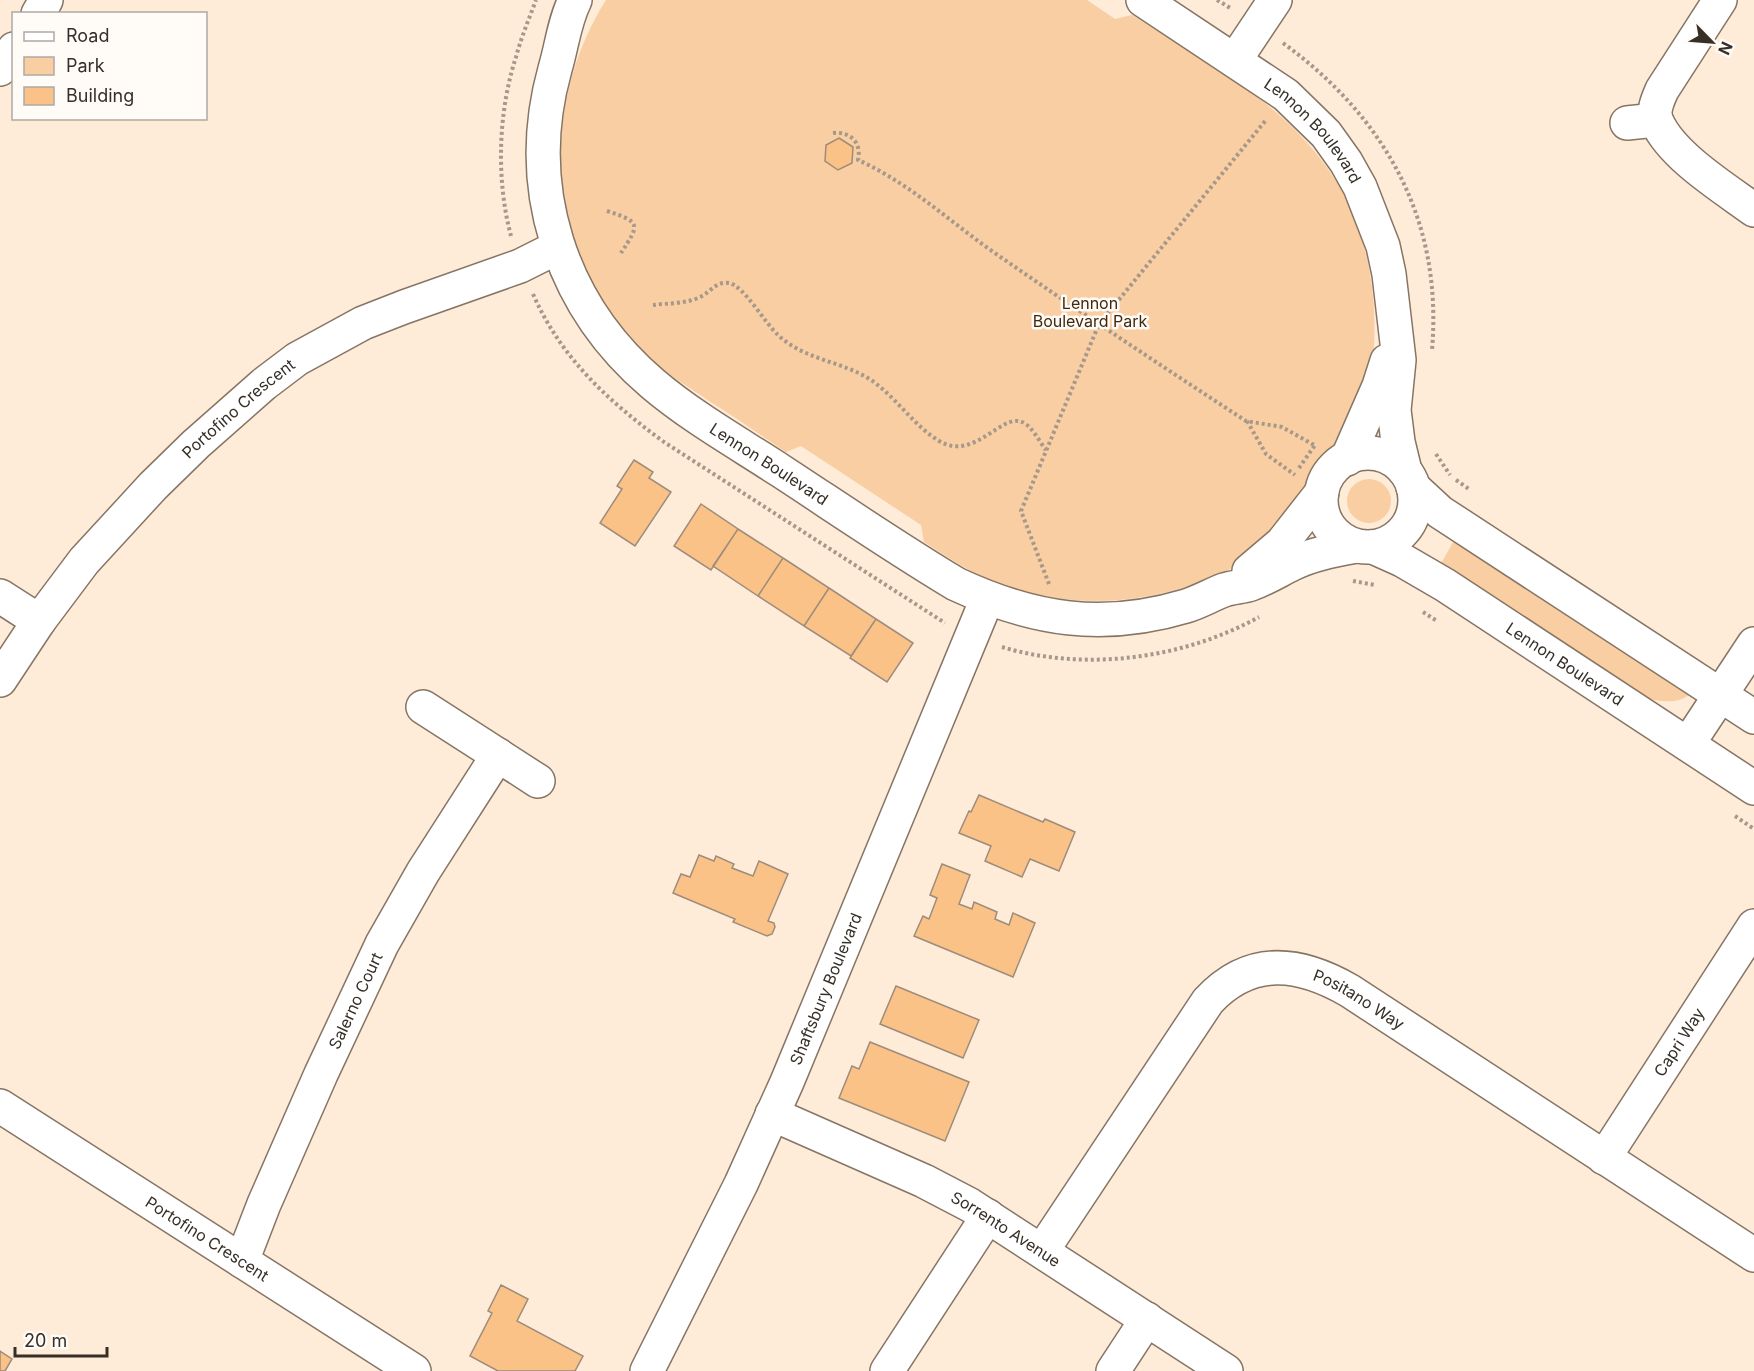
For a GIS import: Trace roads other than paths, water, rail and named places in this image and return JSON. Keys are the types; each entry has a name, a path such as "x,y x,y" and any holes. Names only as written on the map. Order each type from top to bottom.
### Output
{"street":[{"name":"Lennon Boulevard","path":"1143,0 1286,95 1326,134 1360,187 1383,246 1389,274 1399,360 1394,410 1398,442 1409,479"},
{"path":"1720,0 1662,90 1657,102 1641,121 1682,156 1754,210"},
{"name":"Lennon Boulevard","path":"590,1 578,33 559,57 550,87 543,142 547,203 558,247 569,275 596,324 623,356 654,385 693,413 932,570 987,599 1021,610 1085,620 1124,619 1187,606 1227,589 1249,585 1310,557 1365,547 1402,560 1437,580 1754,788"},
{"path":"1235,60 1266,13"},
{"path":"0,69 12,53"},
{"name":"Portofino Crescent","path":"0,680 39,621 84,561 153,486 236,407 297,359 363,323 520,266 558,247"},
{"name":"Lennon Boulevard","path":"1347,459 1382,377 1388,359 1394,324"},
{"path":"1409,479 1414,511 1407,526 1389,542 1365,547 1343,540 1331,529 1324,516 1322,492 1330,472 1347,459 1364,453 1378,454 1391,459 1440,512 1754,717"},
{"name":"Lennon Boulevard","path":"1227,589 1282,543 1322,492"},
{"path":"0,596 39,621"},
{"name":"Shaftsbury Boulevard","path":"647,1371 710,1248 787,1082 987,599"},
{"path":"1688,744 1754,644"},
{"path":"423,707 538,781"},
{"name":"Salerno Court","path":"242,1261 317,1085 382,944 423,872 498,756"},
{"name":"Capri Way","path":"1604,1158 1754,926"},
{"name":"Positano Way","path":"1041,1251 1208,1001 1220,988 1234,979 1251,971 1267,968 1300,969 1330,979 1754,1256"},
{"name":"Portofino Crescent","path":"0,1106 414,1371"},
{"name":"Sorrento Avenue","path":"772,1114 924,1181 988,1216 1226,1371"},
{"path":"887,1371 988,1216"},
{"path":"1113,1371 1147,1319"}],"park label":[{"name":"Lennon Boulevard Park","path":"1090,312"}]}
